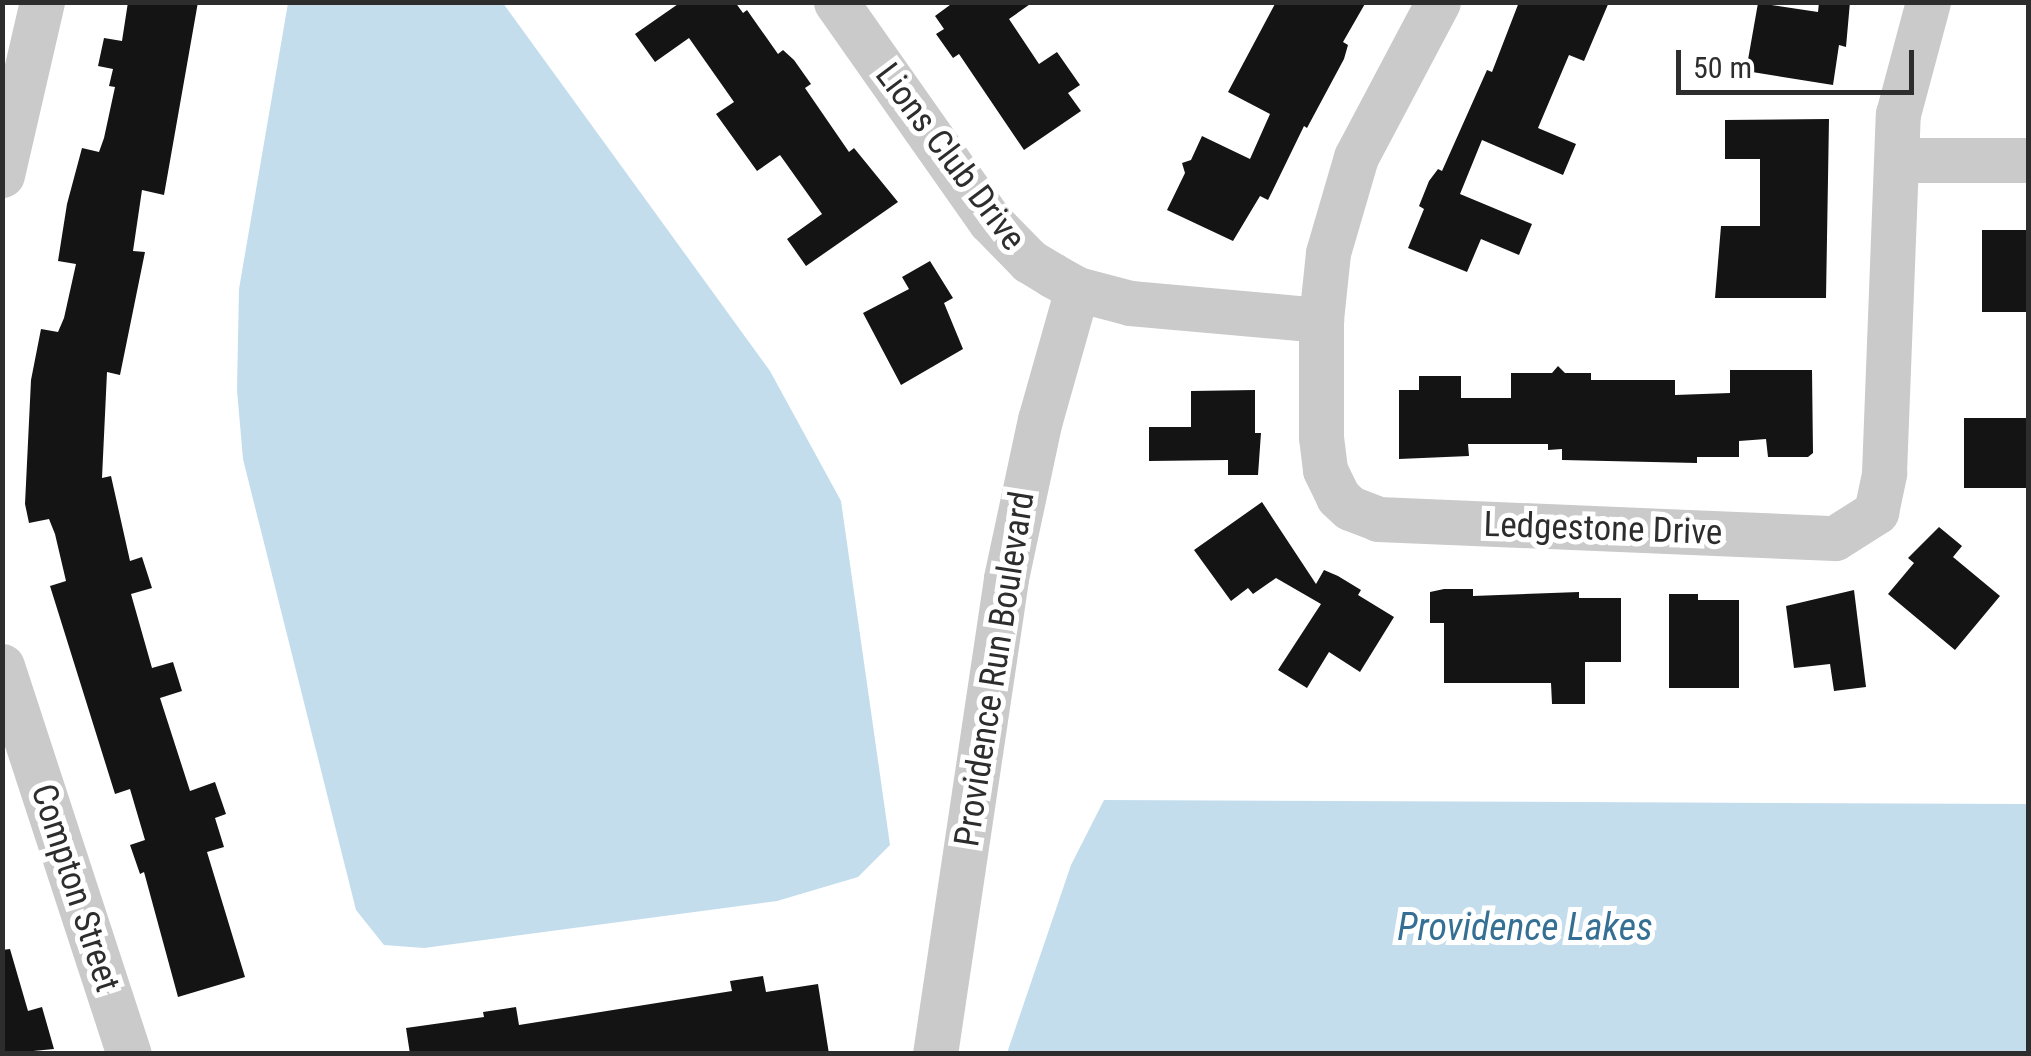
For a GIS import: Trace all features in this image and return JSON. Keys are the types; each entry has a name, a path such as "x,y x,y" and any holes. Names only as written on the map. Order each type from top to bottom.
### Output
{"street":[{"path":"2,174 42,2"},
{"name":"Lions Club Drive","path":"836,2 990,220 1030,261 1077,289 1130,304 1320,320"},
{"name":"Ledgestone Drive","path":"1438,2 1356,157 1328,253 1320,320 1325,470 1338,497 1363,515 1394,520 1834,538 1876,512 1884,473 1898,114 1928,2"},
{"path":"1899,160 2028,160"},
{"name":"Providence Run Boulevard","path":"936,1054 1006,578 1040,420 1077,289"},
{"name":"Compton Street","path":"2,666 130,1054"}],"water":[{"path":"288,3 503,3 770,371 841,501 890,845 858,877 777,901 424,948 384,945 356,910 243,459 237,390 239,289"},
{"name":"Providence Lakes","path":"1104,800 2028,804 2028,1053 1007,1053 1071,865"}],"building":[{"path":"128,2 198,2 164,195 142,190 133,251 145,252 120,375 107,372 102,478 111,476 130,561 142,557 152,588 131,594 152,668 173,662 182,691 160,698 190,791 215,782 226,814 215,818 224,847 207,852 245,977 178,997 144,872 140,874 130,845 145,840 130,789 115,794 50,586 66,581 55,534 49,519 29,523 25,504 31,380 41,329 58,332 64,318 76,264 58,261 67,204 82,148 99,152 104,138 115,87 109,86 113,69 98,66 104,38 122,41"},
{"path":"681,2 735,2 743,13 747,10 778,54 783,50 794,60 811,84 805,88 849,152 854,148 898,202 806,266 787,239 822,214 780,155 757,171 716,114 734,102 689,38 655,62 635,34"},
{"path":"954,2 1033,2 1009,19 1039,64 1057,52 1080,85 1068,93 1081,111 1024,150 959,54 953,58 936,34 944,29 935,16"},
{"path":"1276,2 1366,2 1343,42 1348,45 1344,59 1307,128 1304,126 1268,200 1260,196 1233,241 1167,210 1185,173 1182,163 1191,160 1202,136 1250,159 1270,114 1228,92"},
{"path":"1519,2 1609,2 1584,61 1569,55 1538,128 1576,144 1563,175 1482,140 1460,194 1532,224 1519,255 1481,239 1467,272 1408,248 1424,209 1419,206 1429,181 1438,169 1442,171 1487,70 1492,72"},
{"path":"1819,2 1850,2 1846,47 1839,45 1833,85 1746,71 1758,3 1818,12"},
{"path":"1829,119 1826,298 1715,298 1721,226 1760,226 1760,159 1725,159 1725,120"},
{"path":"1982,230 2028,230 2028,312 1982,312"},
{"path":"930,261 953,298 944,303 963,349 901,385 863,313 909,289 902,277"},
{"path":"1558,366 1565,373 1591,373 1591,380 1675,380 1675,395 1730,393 1730,370 1812,370 1813,453 1808,457 1768,457 1766,439 1739,441 1739,457 1697,457 1697,463 1562,460 1562,449 1548,450 1548,444 1468,444 1469,456 1399,459 1399,390 1419,390 1419,376 1461,376 1461,398 1511,398 1511,373 1552,373"},
{"path":"1255,390 1255,433 1261,433 1258,475 1228,475 1228,460 1149,461 1149,427 1191,427 1191,391"},
{"path":"1964,418 2028,418 2028,488 1964,488"},
{"path":"1262,502 1316,584 1324,570 1361,590 1358,595 1394,617 1360,672 1329,652 1307,688 1278,670 1321,604 1276,578 1253,594 1248,588 1231,601 1194,550"},
{"path":"1939,527 1962,546 1953,557 2000,596 1955,650 1888,594 1914,563 1908,558"},
{"path":"1473,589 1473,596 1579,592 1579,598 1621,598 1621,662 1585,662 1585,704 1552,704 1551,683 1444,683 1444,623 1430,623 1430,592"},
{"path":"1854,590 1866,687 1834,691 1830,664 1794,668 1786,606"},
{"path":"1669,594 1698,594 1698,600 1739,600 1739,688 1669,688"},
{"path":"10,949 28,1011 42,1007 54,1049 2,1054 2,950"},
{"path":"763,976 766,992 818,984 829,1054 410,1054 406,1028 484,1017 483,1012 516,1007 519,1025 732,991 730,981"}]}
